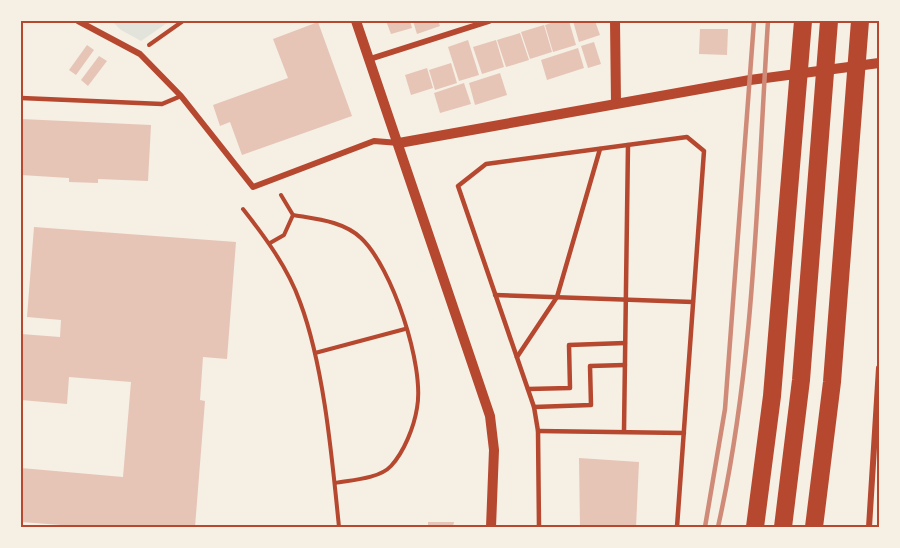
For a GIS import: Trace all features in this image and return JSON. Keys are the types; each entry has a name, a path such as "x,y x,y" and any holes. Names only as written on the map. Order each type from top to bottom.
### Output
{"highway":[{"path":"755,527 772,396 803,21"},
{"path":"783,527 801,380 829,21"},
{"path":"814,527 832,382 860,21"}],"street":[{"path":"78,21 140,54 181,96 253,187 374,141 399,143 750,80 879,63"},
{"path":"356,21 490,416 494,450 491,527"},
{"path":"370,59 489,21"},
{"path":"615,21 616,103"},
{"path":"869,527 879,368"}],"lane":[{"path":"21,98 162,104 181,96"},
{"path":"539,527 538,431 534,407 458,186 486,164 687,137 704,152 676,527"},
{"path":"624,431 628,145"},
{"path":"517,357 557,297 600,149"},
{"path":"495,295 693,302"},
{"path":"528,389 570,388 569,345 625,343"},
{"path":"534,407 591,405 590,366 625,365"},
{"path":"538,431 684,433"}],"path":[{"path":"144,49 183,21"},
{"path":"281,195 293,215"},
{"path":"243,209 270,243 300,301 315,353 335,483 339,527"},
{"path":"270,243 284,235 293,215"},
{"path":"293,215 332,221 361,238 384,268 398,298 416,365 417,407 406,440 390,467 363,478 335,483"},
{"path":"315,353 405,329"}],"shaded area":[{"path":"112,21 170,21 141,41 121,30"}],"building":[{"path":"386,21 410,21 412,28 391,34"},
{"path":"413,21 438,21 440,26 417,34"},
{"path":"557,21 569,21 576,45 553,52 545,25"},
{"path":"573,21 595,21 600,35 579,42"},
{"path":"318,22 352,116 242,155 230,122 220,126 213,105 288,78 273,39"},
{"path":"544,25 552,52 530,59 521,32"},
{"path":"700,29 728,29 727,55 699,54"},
{"path":"520,33 529,60 506,67 497,40"},
{"path":"468,40 479,75 459,81 448,47"},
{"path":"496,40 504,67 482,74 473,47"},
{"path":"594,42 601,64 588,68 581,46"},
{"path":"87,45 94,50 76,75 69,70"},
{"path":"578,48 584,68 547,80 541,60"},
{"path":"99,56 107,61 88,86 81,80"},
{"path":"451,63 457,83 435,90 429,70"},
{"path":"427,68 433,88 411,95 405,75"},
{"path":"500,73 507,95 475,105 469,83"},
{"path":"464,83 471,104 440,113 434,93"},
{"path":"21,119 151,125 148,181 98,179 98,183 69,182 69,178 21,175"},
{"path":"34,227 236,242 227,359 203,357 200,400 205,401 195,527 88,527 21,522 21,468 123,477 131,382 69,377 67,404 21,400 21,334 60,337 61,320 27,317"},
{"path":"579,458 639,462 636,527 580,527"},
{"path":"428,522 454,522 453,527 428,527"}],"railway":[{"path":"705,527 725,409 754,21"},
{"path":"718,527 740,402 747,339 768,21"}]}
